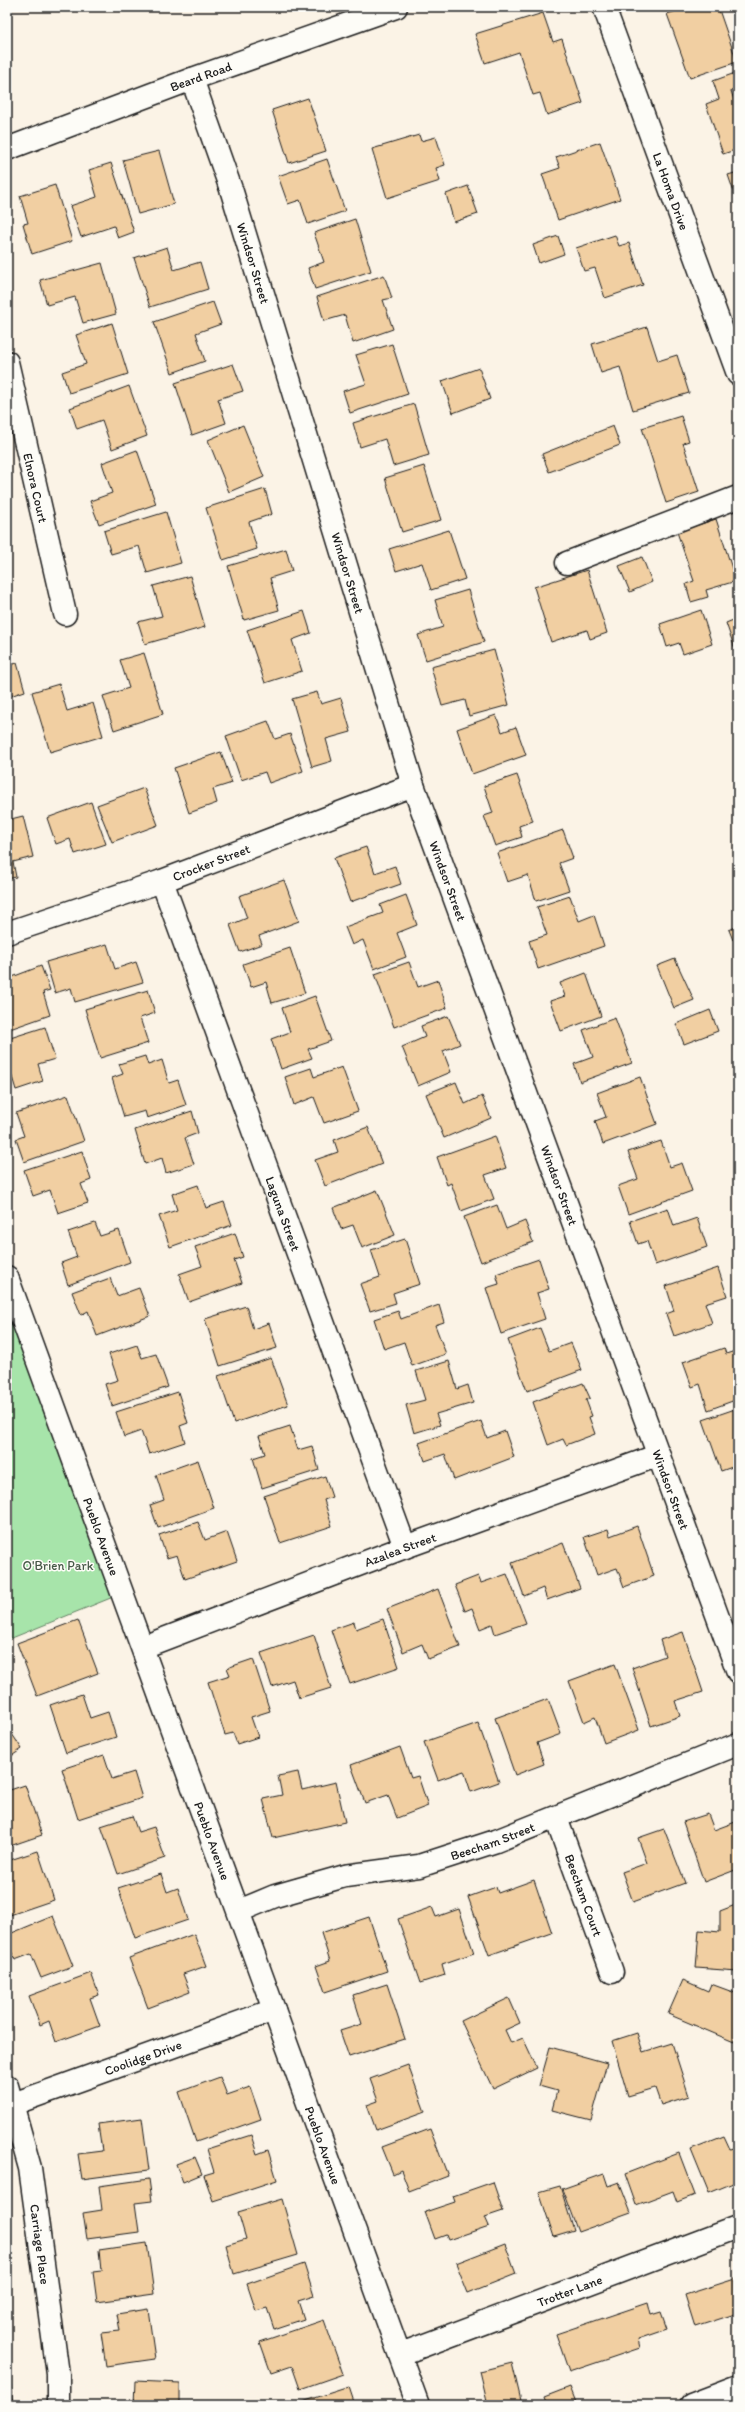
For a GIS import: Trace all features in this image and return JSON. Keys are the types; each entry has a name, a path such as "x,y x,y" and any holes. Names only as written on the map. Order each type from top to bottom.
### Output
{"street":[{"name":"Beard Road","path":"7,149 192,79 396,7"},
{"name":"La Homa Drive","path":"604,7 738,374"},
{"name":"Windsor Street","path":"192,79 232,192 413,785 738,1672"},
{"name":"Elnora Court","path":"7,362 65,614"},
{"path":"567,563 738,497"},
{"name":"Crocker Street","path":"7,933 162,881 413,785"},
{"name":"Laguna Street","path":"162,881 405,1547"},
{"name":"Pueblo Avenue","path":"7,1277 401,2354 418,2405"},
{"name":"Azalea Street","path":"143,1647 405,1547 659,1455"},
{"name":"Beecham Street","path":"239,1911 275,1896 345,1876 419,1866 556,1818 738,1744"},
{"name":"Beecham Court","path":"556,1818 612,1972"},
{"name":"Coolidge Drive","path":"10,2095 274,2010"},
{"name":"Carriage Place","path":"10,2095 30,2168 58,2374 58,2405"},
{"name":"Trotter Lane","path":"401,2354 738,2227"},
{"path":"691,2405 738,2387"}],"green space":[{"name":"O'Brien Park","path":"7,1277 123,1593 7,1640"}],"building":[{"path":"689,7 718,7 737,62 690,78 667,14"},
{"path":"543,13 553,42 562,39 583,103 547,115 540,93 533,95 519,52 485,63 475,34"},
{"path":"738,72 738,89 731,91 738,112 738,149 723,154 706,104 719,99 713,81"},
{"path":"308,98 326,151 289,163 272,110"},
{"path":"419,135 421,141 436,137 445,165 436,168 440,181 387,198 372,149"},
{"path":"600,142 620,199 558,220 542,174 560,168 556,157"},
{"path":"159,151 174,204 138,214 123,160"},
{"path":"327,159 345,211 308,224 300,200 288,204 278,176"},
{"path":"111,163 134,232 118,238 114,226 81,237 70,206 97,197 89,170"},
{"path":"738,172 738,204 728,175"},
{"path":"55,185 72,241 32,254 23,224 28,223 20,196"},
{"path":"468,186 478,214 454,222 446,194"},
{"path":"355,219 371,271 315,289 308,268 324,262 314,233"},
{"path":"615,235 619,246 629,243 643,285 605,298 595,268 584,271 576,248"},
{"path":"558,236 564,254 539,263 533,245"},
{"path":"167,247 174,270 200,262 208,289 150,307 134,258"},
{"path":"102,263 116,314 83,323 75,297 47,305 40,280"},
{"path":"384,275 392,298 383,300 393,329 353,343 345,315 324,321 317,297"},
{"path":"213,302 221,324 196,333 205,361 172,373 154,322"},
{"path":"112,323 128,374 69,393 62,372 86,364 76,335"},
{"path":"647,327 658,361 677,355 689,393 633,410 620,367 601,373 592,344"},
{"path":"392,344 408,394 350,413 343,391 366,384 356,355"},
{"path":"233,364 243,391 218,399 226,423 192,435 175,383"},
{"path":"479,368 490,399 453,413 442,381"},
{"path":"129,386 147,436 112,449 102,420 77,429 70,408"},
{"path":"414,404 429,455 393,466 385,439 360,447 353,423"},
{"path":"681,416 689,441 683,443 699,492 666,503 642,428"},
{"path":"243,425 264,477 229,492 208,440"},
{"path":"613,426 620,445 549,472 542,454"},
{"path":"137,450 156,504 99,524 90,501 112,493 102,463"},
{"path":"424,466 441,520 402,532 385,478"},
{"path":"265,489 272,514 249,522 257,549 223,560 206,508"},
{"path":"166,512 181,563 147,573 139,546 111,554 104,531"},
{"path":"716,519 736,581 706,590 708,597 691,602 686,584 694,581 677,532"},
{"path":"449,530 465,579 431,590 422,563 396,571 389,549"},
{"path":"286,549 292,571 270,578 279,610 244,620 228,566"},
{"path":"642,557 652,582 630,592 619,566"},
{"path":"587,570 607,633 590,639 587,630 551,642 534,587"},
{"path":"190,576 205,627 145,644 138,622 162,616 153,586"},
{"path":"468,590 484,642 426,660 418,635 443,627 435,600"},
{"path":"701,610 712,644 683,654 679,643 667,647 660,624"},
{"path":"304,611 311,633 292,640 302,671 265,683 247,630"},
{"path":"738,618 738,658 726,623"},
{"path":"494,650 509,705 469,716 465,700 442,706 431,667"},
{"path":"144,653 163,714 114,730 103,696 129,688 120,660"},
{"path":"17,663 25,691 7,697 7,666"},
{"path":"59,684 67,711 93,703 103,736 50,752 32,692"},
{"path":"317,692 321,704 341,698 351,732 326,739 332,761 312,767 292,699"},
{"path":"496,715 502,732 516,727 526,755 472,774 457,729"},
{"path":"268,721 275,739 290,734 303,771 269,783 265,772 241,780 226,736"},
{"path":"221,752 232,783 213,789 217,803 189,813 174,768"},
{"path":"517,775 533,821 519,826 522,837 495,846 484,816 493,813 484,786"},
{"path":"144,788 158,825 112,842 97,805"},
{"path":"91,802 106,844 75,854 70,839 56,844 47,818"},
{"path":"23,816 33,857 13,862 16,877 7,879 7,820"},
{"path":"563,830 573,858 559,863 569,890 536,901 528,875 507,882 497,853"},
{"path":"366,847 375,873 395,866 401,884 350,902 334,858"},
{"path":"284,880 299,921 259,936 262,944 240,952 230,925 247,918 239,896"},
{"path":"406,895 417,925 397,933 406,957 374,969 363,940 352,945 345,927 383,913 380,905"},
{"path":"570,896 579,921 594,915 604,946 538,969 529,941 547,935 537,907"},
{"path":"738,926 738,938 733,940 729,930"},
{"path":"107,944 115,969 136,962 143,982 75,1002 71,988 55,993 46,962"},
{"path":"290,948 305,993 272,1003 266,982 251,987 243,964"},
{"path":"675,959 694,1000 674,1008 657,966"},
{"path":"409,962 418,987 438,980 447,1008 394,1027 375,974"},
{"path":"41,966 50,990 43,992 50,1015 7,1030 7,979"},
{"path":"586,973 601,1016 561,1031 550,1001 565,996 560,983"},
{"path":"148,990 155,1013 140,1018 148,1043 100,1058 85,1009"},
{"path":"315,996 331,1041 308,1049 312,1058 281,1069 271,1039 290,1032 282,1008"},
{"path":"710,1010 718,1031 684,1044 676,1024"},
{"path":"448,1016 460,1044 443,1051 451,1072 418,1086 402,1047 425,1037 421,1026"},
{"path":"615,1018 632,1063 580,1082 574,1064 593,1057 583,1030"},
{"path":"45,1027 55,1059 38,1064 43,1081 16,1090 9,1067 7,1068 7,1039"},
{"path":"145,1056 148,1065 162,1060 169,1083 178,1080 186,1105 147,1118 145,1111 124,1117 112,1078 123,1074 119,1064"},
{"path":"342,1067 358,1111 324,1123 314,1097 294,1105 285,1077 311,1068 314,1077"},
{"path":"640,1077 657,1124 603,1144 595,1121 606,1117 597,1093"},
{"path":"456,1082 465,1104 482,1096 491,1118 444,1138 426,1094"},
{"path":"68,1095 84,1141 24,1162 16,1139 24,1136 16,1113"},
{"path":"192,1111 198,1133 185,1138 194,1164 166,1173 162,1158 145,1164 135,1130"},
{"path":"368,1127 382,1164 325,1186 315,1160 338,1152 334,1140"},
{"path":"495,1136 506,1168 485,1175 494,1199 461,1211 451,1183 447,1185 437,1157"},
{"path":"661,1141 670,1167 682,1163 692,1191 628,1214 618,1186 638,1179 628,1152"},
{"path":"82,1151 91,1180 81,1184 88,1203 58,1213 50,1190 33,1196 24,1170"},
{"path":"198,1185 206,1208 224,1202 232,1225 170,1247 159,1216 177,1210 172,1194"},
{"path":"377,1190 395,1235 362,1248 353,1225 341,1229 333,1208"},
{"path":"497,1205 506,1229 525,1221 533,1242 481,1262 464,1217"},
{"path":"668,1208 674,1226 697,1218 707,1247 655,1265 647,1241 638,1244 630,1221"},
{"path":"95,1223 100,1236 119,1230 130,1262 68,1285 61,1263 77,1257 68,1232"},
{"path":"235,1233 243,1257 234,1260 242,1283 189,1302 179,1274 202,1266 195,1247"},
{"path":"405,1239 420,1284 393,1293 396,1303 370,1311 360,1284 380,1277 371,1250"},
{"path":"539,1259 549,1289 537,1293 545,1319 501,1334 486,1288 499,1284 496,1274"},
{"path":"718,1268 727,1296 705,1303 712,1323 674,1336 666,1314 674,1311 666,1286"},
{"path":"110,1278 117,1296 139,1288 150,1316 97,1336 88,1311 81,1315 72,1292"},
{"path":"439,1305 444,1322 435,1325 446,1354 412,1366 404,1342 384,1349 374,1319 398,1311 401,1319"},
{"path":"246,1306 253,1329 269,1323 277,1348 220,1366 205,1319"},
{"path":"540,1328 549,1351 571,1343 582,1370 527,1391 508,1340"},
{"path":"137,1345 142,1358 156,1354 168,1387 112,1406 105,1384 118,1380 109,1354"},
{"path":"724,1348 726,1354 738,1350 738,1399 708,1410 700,1384 692,1387 683,1362"},
{"path":"271,1358 288,1405 234,1423 218,1376"},
{"path":"449,1361 457,1389 468,1385 473,1403 436,1414 440,1425 414,1433 406,1405 425,1400 416,1371"},
{"path":"583,1383 590,1398 586,1400 592,1416 589,1417 595,1434 566,1445 563,1439 548,1445 533,1402"},
{"path":"178,1392 188,1423 180,1426 185,1442 149,1454 141,1431 124,1437 116,1412"},
{"path":"735,1409 738,1417 738,1465 721,1471 703,1420"},
{"path":"481,1421 487,1438 505,1431 514,1457 454,1480 445,1454 425,1461 419,1443"},
{"path":"290,1426 298,1450 312,1446 319,1470 262,1488 253,1458 265,1454 259,1436"},
{"path":"198,1460 214,1508 158,1528 150,1505 164,1500 156,1475"},
{"path":"325,1476 332,1497 324,1500 332,1526 280,1543 264,1496"},
{"path":"198,1522 205,1540 227,1532 237,1561 185,1579 177,1555 167,1558 159,1535"},
{"path":"637,1526 654,1576 624,1587 617,1568 597,1575 584,1537 608,1529 610,1536"},
{"path":"563,1543 580,1588 547,1600 543,1588 524,1596 512,1563"},
{"path":"507,1574 526,1623 495,1634 492,1624 480,1629 472,1608 465,1611 455,1585 478,1576 481,1583"},
{"path":"438,1589 460,1647 428,1659 422,1644 403,1652 387,1609"},
{"path":"383,1619 399,1667 350,1684 331,1630 354,1622 356,1629"},
{"path":"78,1620 98,1673 37,1696 17,1643"},
{"path":"683,1632 703,1692 675,1701 680,1716 651,1726 632,1668 665,1656 660,1640"},
{"path":"314,1635 331,1688 299,1698 293,1680 272,1687 261,1653"},
{"path":"253,1659 270,1711 251,1717 258,1737 237,1744 233,1733 225,1735 208,1682 230,1675 227,1668"},
{"path":"615,1664 639,1730 604,1743 595,1717 584,1722 569,1681"},
{"path":"82,1694 90,1718 108,1712 116,1737 66,1753 50,1705"},
{"path":"548,1699 561,1734 537,1743 544,1764 515,1775 495,1718"},
{"path":"478,1723 499,1782 471,1792 464,1771 438,1780 424,1742"},
{"path":"8,1728 22,1749 7,1759 7,1729"},
{"path":"400,1747 411,1778 418,1776 428,1806 397,1818 388,1795 365,1803 351,1765"},
{"path":"104,1755 112,1779 134,1772 142,1798 78,1819 62,1769"},
{"path":"298,1772 302,1790 336,1782 345,1822 273,1838 263,1799 282,1795 278,1776"},
{"path":"25,1785 42,1835 7,1847 7,1791"},
{"path":"708,1814 714,1830 738,1821 738,1869 704,1882 683,1822"},
{"path":"132,1816 138,1832 154,1827 165,1858 118,1874 101,1826"},
{"path":"664,1829 685,1883 633,1902 622,1872 647,1863 638,1838"},
{"path":"38,1851 54,1900 7,1916 7,1861"},
{"path":"161,1874 167,1892 178,1888 188,1920 135,1938 118,1888"},
{"path":"534,1880 552,1933 489,1955 468,1897 496,1887 498,1893"},
{"path":"738,1904 738,1971 696,1968 699,1930 720,1932 720,1911"},
{"path":"432,1907 436,1917 459,1909 474,1953 442,1964 445,1975 420,1983 398,1919"},
{"path":"53,1916 73,1966 41,1978 31,1954 15,1960 7,1941 7,1935"},
{"path":"369,1917 387,1971 325,1992 316,1966 330,1961 321,1933"},
{"path":"194,1934 206,1966 183,1974 190,1992 148,2008 129,1958"},
{"path":"91,1973 99,1995 90,1998 100,2026 56,2042 49,2021 40,2025 29,1996"},
{"path":"683,1980 708,1991 711,1984 738,1994 738,2033 734,2042 668,2014"},
{"path":"387,1984 405,2039 349,2057 340,2031 362,2024 353,1995"},
{"path":"509,1998 520,2023 505,2030 511,2043 523,2038 537,2068 493,2089 461,2021"},
{"path":"637,2033 643,2052 672,2043 689,2096 661,2105 655,2088 628,2096 612,2041"},
{"path":"550,2047 607,2063 591,2120 552,2110 557,2091 539,2086"},
{"path":"408,2065 425,2112 376,2130 367,2105 378,2101 370,2079"},
{"path":"220,2077 227,2095 250,2087 261,2119 196,2142 179,2092"},
{"path":"142,2118 149,2170 82,2179 78,2154 102,2151 98,2124"},
{"path":"430,2129 448,2176 409,2191 401,2170 393,2174 382,2147"},
{"path":"251,2135 257,2154 268,2150 277,2180 213,2201 204,2175 214,2172 207,2149"},
{"path":"724,2136 730,2149 738,2146 738,2181 709,2193 691,2149"},
{"path":"679,2153 695,2195 677,2202 673,2191 636,2205 625,2174"},
{"path":"195,2157 202,2174 183,2182 176,2164"},
{"path":"604,2174 608,2186 619,2182 631,2213 578,2232 562,2189"},
{"path":"149,2179 152,2201 135,2203 139,2232 87,2239 83,2213 102,2210 99,2186"},
{"path":"493,2182 503,2211 485,2217 489,2226 448,2240 446,2235 435,2239 425,2212 455,2202 453,2196"},
{"path":"560,2186 574,2231 554,2237 539,2192"},
{"path":"282,2199 298,2255 234,2274 226,2245 246,2239 238,2212"},
{"path":"147,2243 154,2294 97,2302 93,2272 101,2271 99,2250"},
{"path":"505,2244 516,2274 468,2293 456,2263"},
{"path":"304,2264 314,2296 298,2301 304,2319 274,2329 267,2308 256,2311 247,2284"},
{"path":"738,2278 738,2313 695,2327 685,2295"},
{"path":"648,2303 651,2315 661,2312 667,2329 638,2339 640,2348 569,2372 556,2334"},
{"path":"148,2309 155,2359 106,2366 101,2333 120,2331 117,2314"},
{"path":"324,2320 343,2374 300,2389 292,2366 271,2373 260,2342"},
{"path":"512,2363 522,2405 488,2405 480,2371"},
{"path":"7,2380 10,2380 13,2405 7,2405"},
{"path":"135,2381 180,2383 180,2405 134,2405"},
{"path":"349,2387 355,2405 293,2405"},
{"path":"570,2387 577,2405 547,2405 544,2397"}]}
